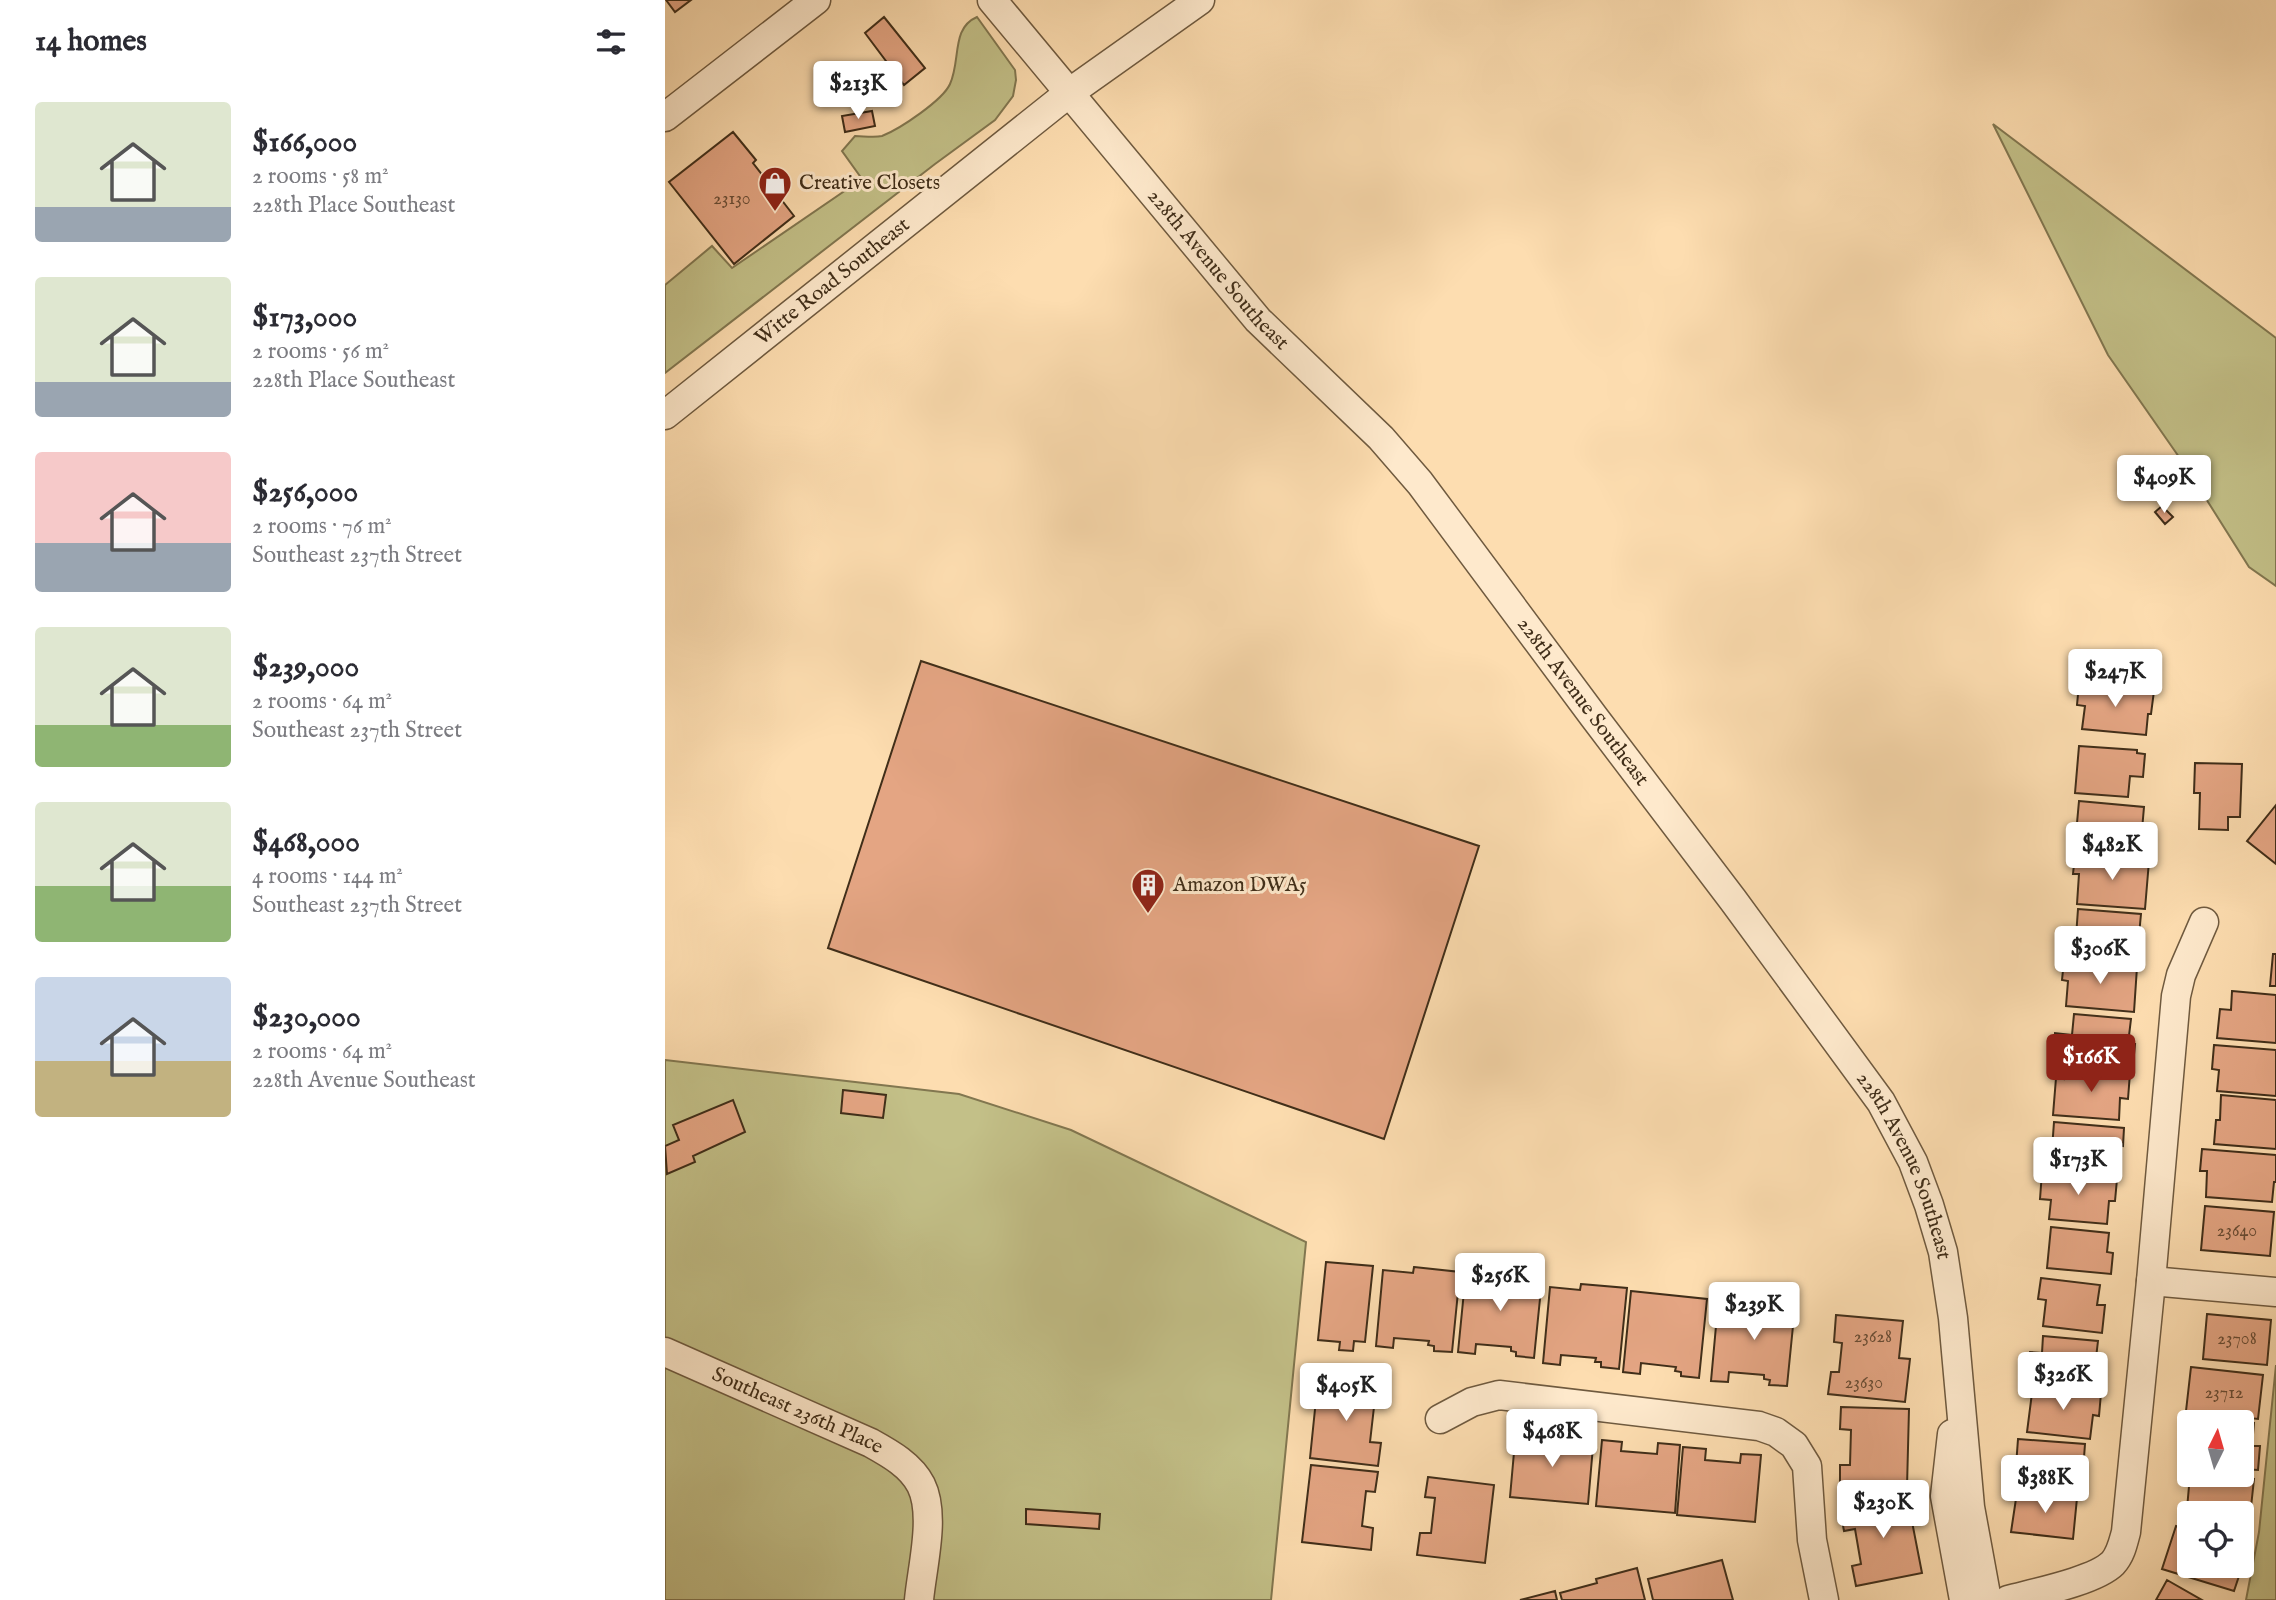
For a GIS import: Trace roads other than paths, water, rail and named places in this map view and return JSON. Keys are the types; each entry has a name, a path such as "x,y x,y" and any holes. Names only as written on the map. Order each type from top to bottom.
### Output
{"street":[{"path":"665,117 816,0"},
{"name":"228th Avenue Southeast","path":"992,0 1258,320 1381,439 1420,483 1874,1091 1913,1162 1943,1252 1953,1318 1970,1507 1987,1600"},
{"name":"Witte Road Southeast","path":"665,415 1069,93 1200,0"},
{"path":"2008,1600 2099,1572 2112,1564 2121,1551 2126,1532 2151,1281 2176,996 2181,975 2204,922"},
{"path":"2151,1281 2276,1292"},
{"name":"Southeast 236th Place","path":"665,1352 894,1455 921,1484 927,1506 919,1600"},
{"name":"228th Avenue Southeast","path":"1958,1386 1945,1496 1964,1600"},
{"path":"1440,1419 1472,1402 1499,1395 1759,1426 1776,1432 1794,1445 1807,1466 1812,1540 1824,1600"}],"place":[{"name":"Creative Closets","path":"775,213"},
{"name":"Amazon DWA5","path":"1148,915"}]}
